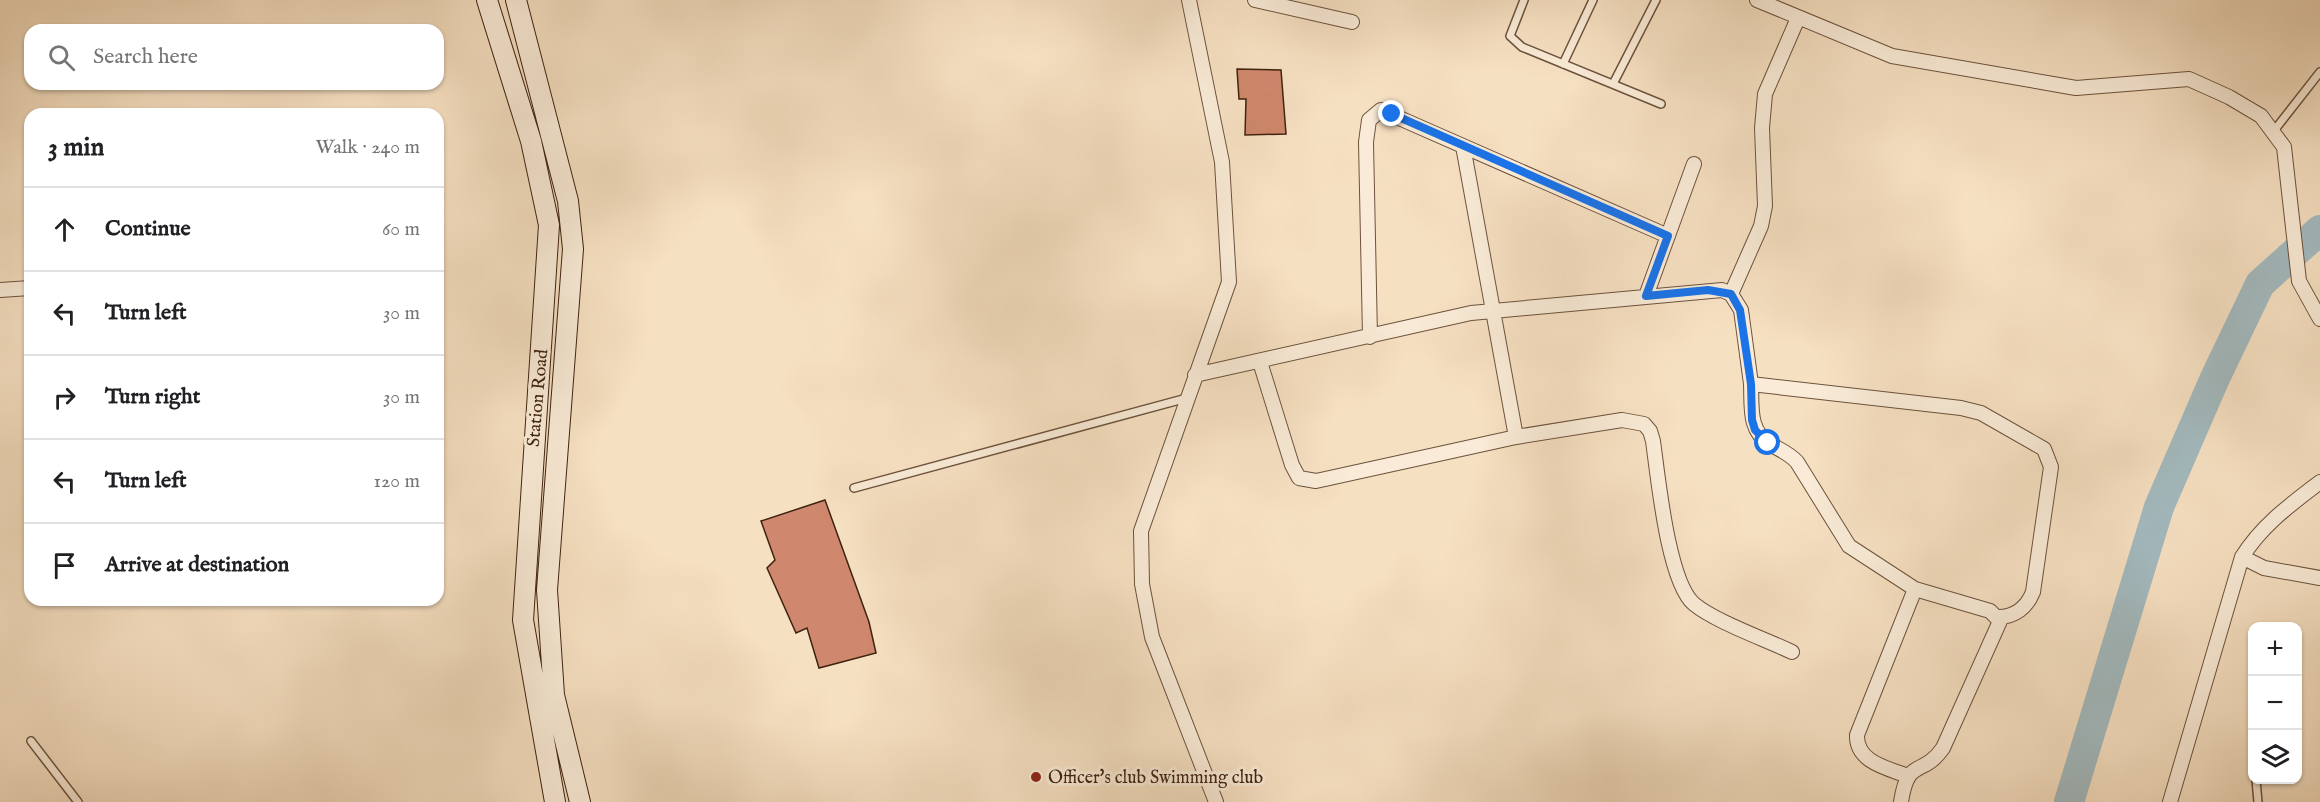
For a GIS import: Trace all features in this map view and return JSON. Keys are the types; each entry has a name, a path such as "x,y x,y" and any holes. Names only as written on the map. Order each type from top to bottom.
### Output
{"main road":[{"name":"Station Road","path":"487,0 531,141 546,207 549,251 525,590 524,638 555,802"},
{"name":"Station Road","path":"516,0 568,201 573,249 547,590 554,695 580,802"},
{"path":"546,207 568,201"},
{"path":"525,590 547,590"}],"street":[{"path":"1189,0 1222,162 1229,282 1141,531 1142,584 1152,637 1216,802"},
{"path":"1256,0 1352,22"},
{"path":"1757,0 1892,56 2076,88 2189,80 2229,97 2261,116 2284,147 2299,281 2320,318"},
{"path":"1731,294 1761,226 1765,206 1762,128 1765,94 1798,18"},
{"path":"1370,337 1366,142 1369,120 1375,112 1382,110 1668,236"},
{"path":"1463,146 1516,436"},
{"path":"1646,296 1694,164"},
{"path":"0,290 24,288"},
{"path":"1195,375 1471,313 1708,290 1731,294"},
{"path":"1731,294 1740,310 1751,384 1752,420 1761,438 1791,455 1797,462 1850,546 1915,590 1990,611 1998,617 1999,625 1943,748 1931,763 1912,771 1908,776 1901,802"},
{"path":"1260,362 1292,465 1299,478 1306,480 1316,481 1516,436 1622,420 1644,424 1650,431 1653,441 1666,528 1680,582 1686,595 1703,610 1792,652"},
{"path":"1751,384 1961,408 1981,413 2044,449 2051,466 2033,592 2029,601 2016,612 1998,617"},
{"path":"2170,802 2242,557 2253,539 2274,517 2320,482"},
{"path":"2242,557 2264,568 2320,578"},
{"path":"1908,776 1866,758 1857,743 1857,735 1915,590"}],"lane":[{"path":"1524,0 1510,36 1521,47 1661,104"},
{"path":"1563,64 1593,0"},
{"path":"1613,84 1656,0"},
{"path":"2273,132 2320,72"},
{"path":"854,488 1187,398"},
{"path":"31,741 78,802"},
{"path":"2256,784 2258,802"}],"building":[{"path":"1237,69 1281,70 1286,134 1245,135 1246,99 1239,99"},
{"path":"825,500 869,622 876,653 819,668 807,628 796,633 767,568 775,560 761,521"}],"waterway":[{"path":"2069,802 2159,507 2215,378 2260,284 2320,230"}],"place":[{"name":"Officer's club Swimming club","path":"1036,777"}],"route":[{"path":"1392,114 1668,236 1646,296 1722,290 1731,294 1737,301 1751,384 1752,420 1755,430 1768,443"}]}
